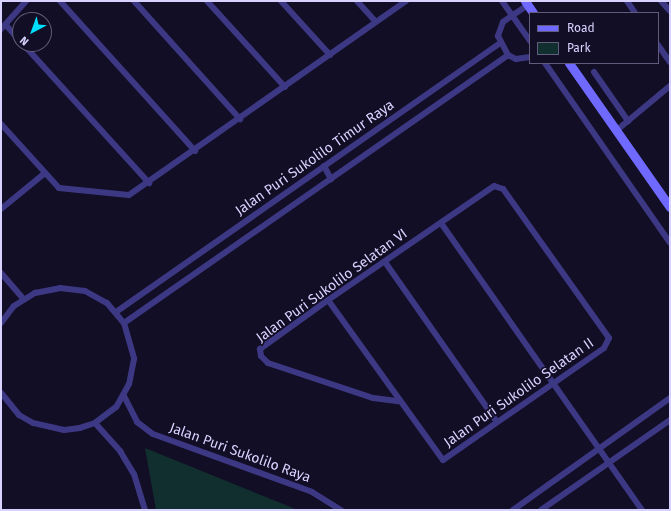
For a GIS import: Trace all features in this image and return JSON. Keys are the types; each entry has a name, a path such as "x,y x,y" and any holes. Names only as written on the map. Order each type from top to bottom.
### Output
{"main road":[{"path":"525,4 532,12"},
{"path":"570,64 670,207"}],"street":[{"path":"12,34 3,27 26,1"},
{"path":"60,1 196,151"},
{"path":"134,1 240,119"},
{"path":"208,1 285,87"},
{"path":"281,1 330,55"},
{"path":"357,1 376,22"},
{"path":"1,124 59,188 129,195 196,151 406,1"},
{"path":"502,1 529,39"},
{"path":"627,1 634,12"},
{"path":"661,1 670,11"},
{"path":"525,4 501,25 499,44 508,56 516,59 529,57"},
{"name":"Jalan Puri Sukolilo Timur Raya","path":"116,312 499,44"},
{"path":"659,46 670,62"},
{"path":"29,52 149,183"},
{"name":"Jalan Puri Sukolilo Timur Raya","path":"124,323 508,56"},
{"path":"546,64 670,243"},
{"path":"594,72 628,121"},
{"path":"617,130 669,90"},
{"path":"324,166 331,179"},
{"path":"1,209 45,173"},
{"name":"Jalan Puri Sukolilo Selatan VI","path":"399,401 373,398 268,363 261,356 262,347 494,186 503,189 609,338"},
{"path":"440,223 600,448 642,510"},
{"path":"385,262 498,422"},
{"path":"1,273 24,299"},
{"path":"1,323 6,315 24,299 47,289 72,288 96,296 116,312 124,323 134,360 124,396 95,422 69,429 48,428 19,415 1,393"},
{"name":"Jalan Puri Sukolilo Selatan II","path":"328,300 399,401 443,460 604,348 609,338"},
{"path":"1,309 6,315"},
{"name":"Jalan Puri Sukolilo Raya","path":"124,396 137,422 153,434 312,492 341,510"},
{"path":"513,510 670,398"},
{"path":"540,510 670,420"},
{"path":"95,422 120,451 134,474 145,510"}],"green space":[{"path":"145,448 298,510 156,510"}]}
